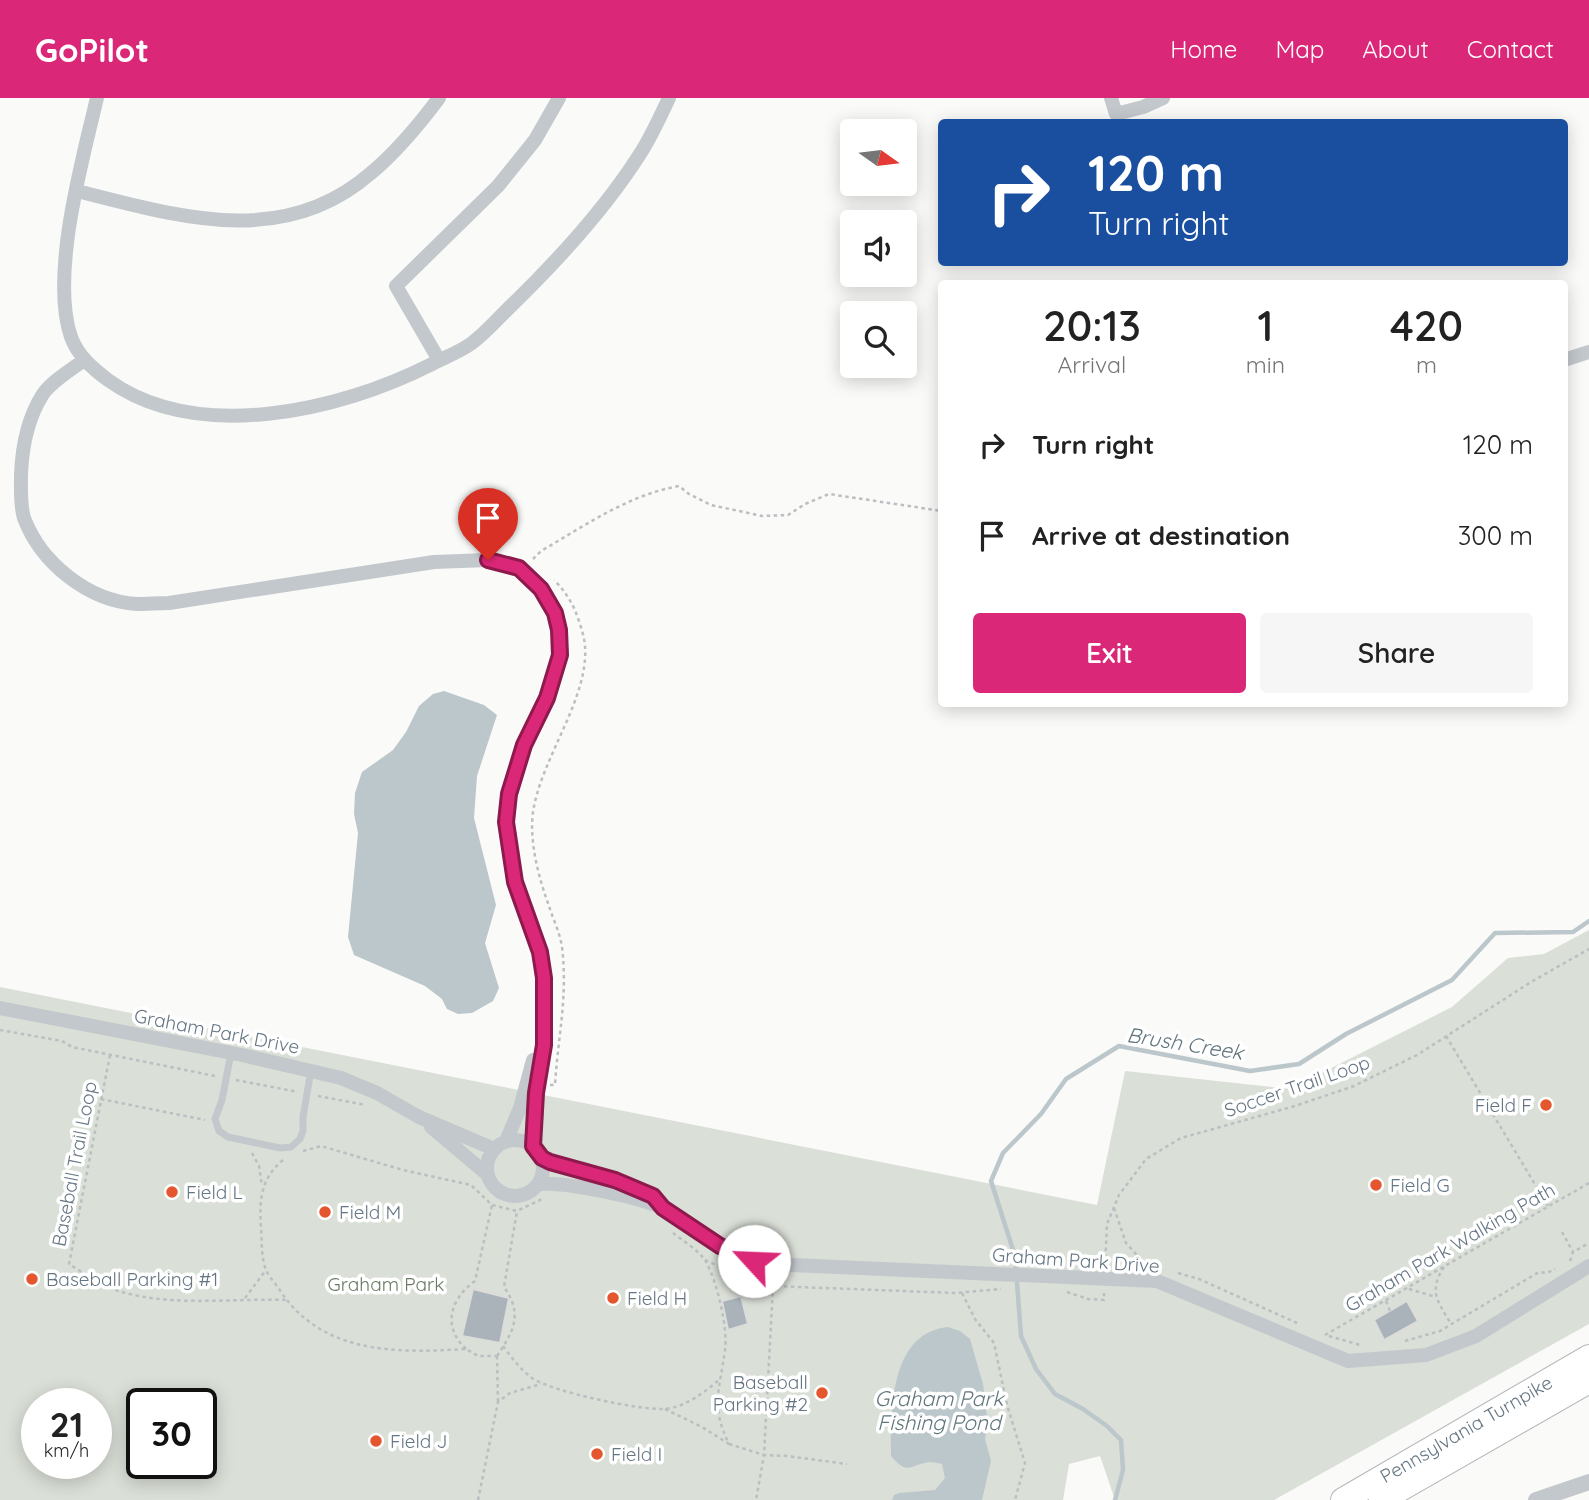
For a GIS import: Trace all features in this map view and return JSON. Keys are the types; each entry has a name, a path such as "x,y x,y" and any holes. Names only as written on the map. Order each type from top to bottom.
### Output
{"highway":[{"name":"Pennsylvania Turnpike","path":"1343,1500 1589,1357"},
{"name":"Pennsylvania Turnpike","path":"1381,1500 1589,1381"}],"street":[{"path":"97,98 64,264 66,315 72,338 84,360 129,395 178,412 219,417 330,403 394,383 471,344 566,249 607,201 641,153 669,98"},
{"path":"77,191 156,211 210,221 244,222 288,217 334,200 372,173 439,98"},
{"path":"439,360 396,286 498,186 536,140 559,98"},
{"path":"1111,98 1116,114 1163,98"},
{"path":"1568,359 1589,352"},
{"path":"84,360 44,392 28,421 21,461 22,504 28,525 57,569 78,583 106,597 135,604 169,603 434,562 488,560 519,568 541,589 555,613 560,655 547,698 524,745 509,794 506,822 515,882 540,952 544,978 544,1045 536,1093 538,1152 544,1171 539,1184"},
{"name":"Graham Park Drive","path":"0,1008 231,1053 341,1078 377,1093 419,1117 488,1175 496,1189 510,1196 526,1194 539,1184 556,1183 636,1199 663,1208 720,1246 754,1261 792,1265 1157,1281 1348,1361 1426,1355 1476,1336 1589,1266"},
{"path":"488,1175 488,1161 520,1108 544,1021"},
{"name":"Graham Park Drive","path":"419,1117 500,1145 515,1139 564,1167 633,1186 653,1196 663,1208"},
{"path":"1536,1500 1589,1482"}],"lane":[{"path":"231,1053 222,1100 215,1119 219,1131 228,1137 280,1148 291,1147 300,1139 311,1070"}],"path":[{"path":"532,561 541,551 620,505 653,491 678,486 711,505 762,516 789,516 806,504 829,494 938,510"},
{"path":"548,1085 555,1085 565,982 562,943 545,895 534,846 532,814 542,775 580,684 585,647 579,620 566,592 549,576"},
{"name":"Soccer Trail Loop","path":"1105,1264 1107,1224 1119,1195 1146,1159 1181,1138 1354,1086 1417,1055 1531,982 1589,949"},
{"name":"Baseball Trail Loop","path":"0,1030 62,1041 72,1047 110,1055 69,1264 121,1292 189,1301 245,1298 287,1300"},
{"path":"1446,1037 1548,1206"},
{"path":"251,1151 259,1166 262,1186 260,1212 266,1269 287,1300 306,1320 365,1348 466,1349"},
{"path":"262,1186 273,1168 287,1156"},
{"path":"497,1356 478,1356 455,1339 450,1325 454,1307 463,1290 475,1281 492,1205 517,1211 547,1197 556,1183"},
{"name":"Graham Park Walking Path","path":"1359,1345 1325,1335 1589,1183"},
{"path":"1114,1208 1126,1243 1146,1266"},
{"path":"478,1500 498,1402 497,1356 513,1331 513,1299 504,1287 517,1211"},
{"path":"668,1228 705,1260 748,1280 772,1286 962,1293 1005,1289"},
{"path":"1399,1343 1440,1331 1539,1272 1547,1273 1571,1260 1573,1252 1562,1232"},
{"path":"1573,1252 1589,1242"},
{"path":"705,1260 725,1321 726,1348 716,1408 729,1444"},
{"path":"1445,1266 1437,1278 1436,1297 1451,1324"},
{"path":"245,1298 266,1269"},
{"path":"756,1500 764,1455 772,1286"},
{"path":"1407,1288 1436,1297"},
{"path":"962,1293 975,1319 994,1343 1007,1405 1025,1463 1016,1500"},
{"path":"1386,1301 1390,1311"},
{"path":"503,1346 517,1364 542,1384 617,1404 665,1409 729,1444 764,1455 847,1464"},
{"path":"665,1409 699,1396 720,1379"},
{"path":"498,1402 510,1393 542,1384"}],"green space":[{"name":"Graham Park","path":"1589,930 1589,1324 1274,1500 1115,1500 1100,1456 1069,1464 1063,1500 0,1500 0,987 1097,1205 1125,1071 1290,1089 1452,1007 1508,958 1544,954"}],"water":[{"path":"444,691 484,705 497,715 477,776 474,818 496,905 485,943 499,988 493,1001 472,1013 458,1014 447,1009 442,999 425,986 354,955 348,937 358,833 354,814 355,793 362,772 393,750 419,706 433,694"},
{"name":"Graham Park Fishing Pond","path":"948,1327 960,1331 970,1339 983,1384 988,1424 985,1439 991,1461 982,1500 892,1500 894,1495 899,1493 935,1490 945,1478 942,1464 930,1462 910,1468 902,1466 891,1456 891,1438 893,1397 904,1359 914,1344 929,1332"}],"building":[{"path":"473,1289 509,1298 500,1343 462,1336"},
{"path":"741,1296 748,1324 728,1330 722,1301"},
{"path":"1407,1301 1418,1321 1384,1340 1374,1320"}],"waterway":[{"name":"Brush Creek","path":"1115,1500 1123,1470 1121,1440 1083,1409 1055,1394 1036,1369 1021,1336 1015,1256 991,1181 1003,1153 1041,1114 1066,1079 1119,1046 1250,1071 1299,1064 1346,1034 1452,980 1495,933 1573,932 1589,921"}],"place":[{"name":"Field F","path":"1546,1105"},
{"name":"Field G","path":"1376,1185"},
{"name":"Field L","path":"172,1192"},
{"name":"Field M","path":"325,1212"},
{"name":"Baseball Parking #1","path":"32,1279"},
{"name":"Field H","path":"613,1298"},
{"name":"Baseball Parking #2","path":"822,1393"},
{"name":"Field J","path":"376,1441"},
{"name":"Field I","path":"597,1454"}],"route":[{"path":"488,560 519,568 541,589 555,613 559,630 560,655 547,698 524,745 509,794 506,822 515,882 540,952 544,978 544,1045 536,1093 533,1146 542,1158 550,1162 615,1180 653,1196 663,1208 720,1246 754,1261"}]}
